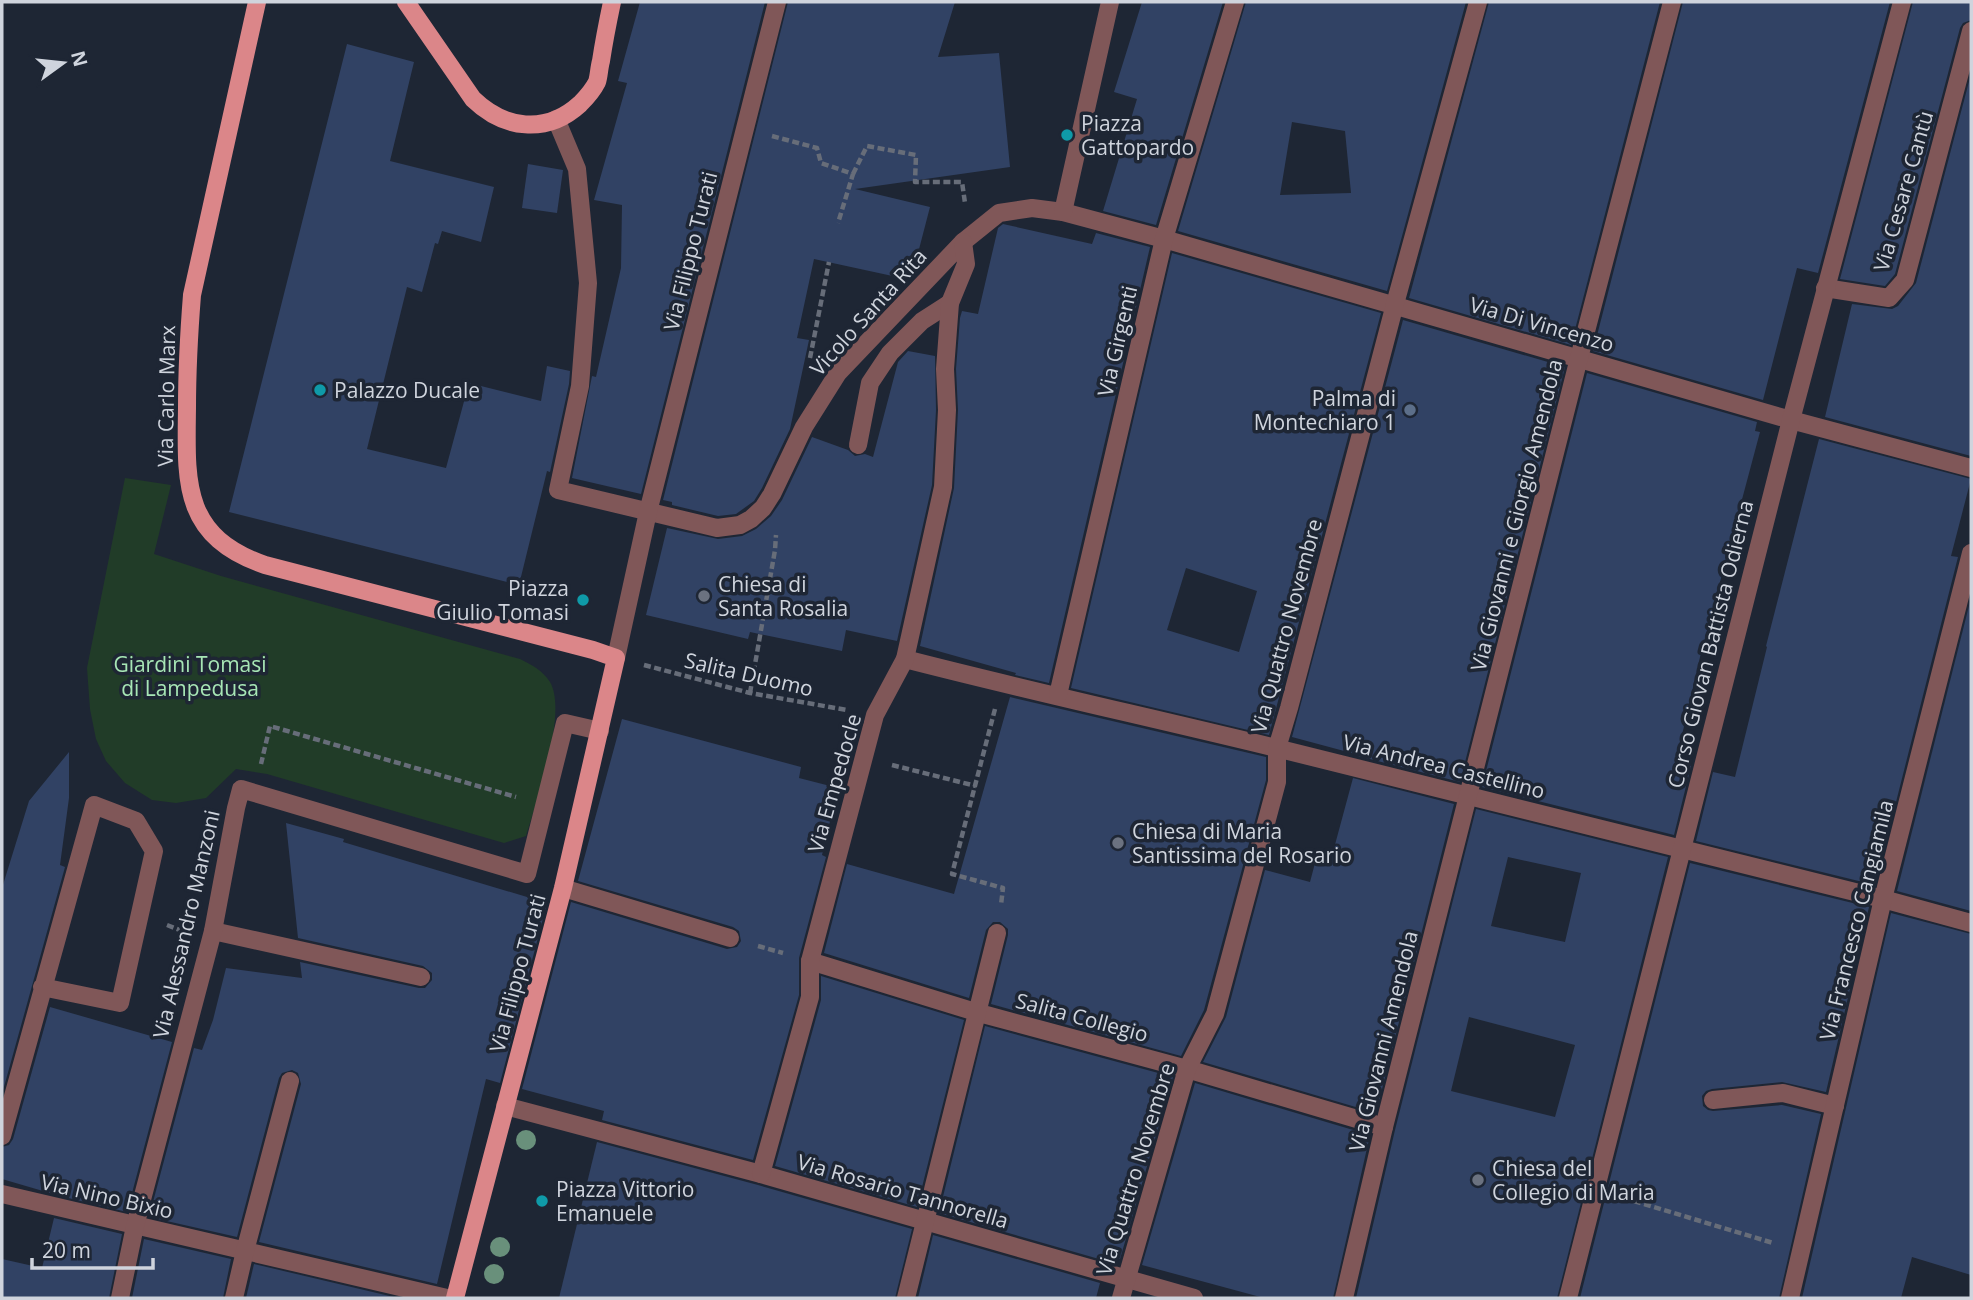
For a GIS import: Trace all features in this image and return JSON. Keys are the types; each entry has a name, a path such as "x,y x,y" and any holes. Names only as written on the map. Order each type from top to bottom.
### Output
{"main road":[{"name":"Via Carlo Marx","path":"257,2 192,295 188,344 186,463 188,487 196,509 208,529 224,545 243,558 616,658"},
{"path":"406,2 473,99 502,120 520,124 538,124 556,119 572,111 586,98 596,83 612,2"},
{"name":"Via Filippo Turati","path":"455,1298 563,888 616,658"}],"street":[{"name":"Via Filippo Turati","path":"616,658 648,512 777,2"},
{"path":"1063,212 1110,2"},
{"name":"Via Girgenti","path":"1058,695 1164,239 1235,2"},
{"name":"Via Quattro Novembre","path":"1121,1298 1187,1069 1215,1014 1277,782 1276,748 1478,2"},
{"name":"Via Giovanni e Giorgio Amendola","path":"1469,796 1672,2"},
{"name":"Corso Giovan Battista Odierna","path":"1568,1298 1825,288 1902,2"},
{"name":"Via Cesare Cantù","path":"1825,288 1889,298 1905,279 1971,31"},
{"name":"Vicolo Santa Rita","path":"556,119 577,169 588,283 580,386 558,490 717,528 740,525 751,520 763,508 772,495 804,427 838,373 962,242 999,213"},
{"name":"Via Di Vincenzo","path":"999,213 1032,208 1063,212 1395,304 1791,420 1971,468"},
{"name":"Via Empedocle","path":"761,1174 810,997 810,961 875,715 905,659 943,487 947,410 945,369 950,303 966,264 962,242"},
{"path":"858,445 870,383 890,353 922,321 950,303"},
{"name":"Via Francesco Cangiamila","path":"1790,1298 1883,899 1971,553"},
{"name":"Via Andrea Castellino","path":"905,659 1276,748 1971,923"},
{"name":"Via Alessandro Manzoni","path":"120,1298 135,1226 213,931 241,789 527,874 565,723 600,731"},
{"name":"Via Giovanni Amendola","path":"1344,1298 1384,1127 1469,796"},
{"path":"2,1136 42,987 94,805 136,821 154,850 120,1003 42,987"},
{"path":"563,888 730,938"},
{"path":"213,931 421,977"},
{"path":"906,1298 998,933"},
{"name":"Salita Collegio","path":"810,961 979,1013 1187,1069 1384,1127"},
{"path":"234,1298 290,1081"},
{"path":"1713,1100 1783,1093 1835,1106"},
{"name":"Via Rosario Tannorella","path":"505,1106 761,1174 1194,1298"},
{"name":"Via Nino Bixio","path":"2,1195 447,1298"}],"path":[{"path":"744,129 817,148 821,163 853,174"},
{"path":"838,223 853,174 867,146 916,155 915,182 962,182 965,205 974,201"},
{"path":"809,365 829,262"},
{"path":"750,693 775,550"},
{"name":"Salita Duomo","path":"616,658 750,693 875,715"},
{"path":"998,933 1003,888 952,874 1003,684"},
{"path":"241,789 259,772 270,726 525,800"},
{"path":"923,773 976,786"},
{"path":"133,944 146,946 167,925 188,933 213,931"},
{"path":"730,938 810,961"},
{"path":"1596,1189 1801,1251"}],"green space":[{"name":"Giardini Tomasi di Lampedusa","path":"125,478 171,485 154,554 221,576 520,659 540,671 550,682 555,696 555,714 543,781 526,836 504,843 267,774 236,769 206,798 176,803 152,800 125,783 106,761 96,739 90,709 87,668"}],"building":[{"path":"640,2 765,2 641,494 572,478 592,376 596,377 621,268 622,205 594,200 627,83 618,81"},
{"path":"788,2 955,2 938,57 999,53 1010,167 855,189 930,207 911,280 814,259 797,338 809,340 790,429 754,501 736,514 718,516 672,505 672,502 663,500"},
{"path":"1142,2 1223,2 1156,225 1103,211 1137,99 1114,92"},
{"path":"1246,2 1466,2 1387,291 1178,231","holes":["1292,122 1345,131 1351,193 1280,195"]},
{"path":"1489,2 1660,2 1571,345 1409,298"},
{"path":"1683,2 1890,2 1818,273 1797,268 1763,400 1593,351"},
{"path":"1913,2 1971,2 1971,20 1963,23 1960,28 1895,274 1885,286 1840,279"},
{"path":"347,44 414,62 390,161 494,187 481,242 442,231 438,244 435,243 422,292 407,287 367,449 446,468 469,383 541,401 547,366 570,371 550,472 547,471 519,585 229,512"},
{"path":"1971,74 1971,456 1825,417 1852,304 1892,309 1898,306 1916,283"},
{"path":"528,164 563,170 557,213 522,208"},
{"path":"1003,224 1092,244 1096,233 1150,247 1049,683 920,646 954,488 958,410 956,369 960,318 962,311 978,314 998,228"},
{"path":"1172,253 1381,313 1269,735 1071,688","holes":["1186,568 1257,591 1239,652 1167,630"]},
{"path":"1403,320 1565,367 1460,782 1292,737"},
{"path":"908,351 935,356 936,410 932,485 897,641 846,630 842,651 750,632 748,639 646,615 667,528 718,539 742,536 756,529 771,516 782,500 812,437 848,450 855,456 865,454 873,457 898,362"},
{"path":"1587,373 1757,422 1755,431 1760,432 1700,657 1676,761 1691,766 1674,835 1482,787"},
{"path":"1819,439 1971,479 1951,556 1958,557 1875,885 1696,841 1713,772 1735,777"},
{"path":"1971,598 1971,911 1897,891"},
{"path":"1010,697 1266,757 1266,780 1204,1010 1181,1056 991,1004 1008,935 1008,929 1000,922 993,922 986,930 969,998 824,953 847,864 954,894"},
{"path":"622,719 801,767 799,778 838,788 822,855 826,857 799,958 799,995 753,1160 602,1120 604,1111 522,1089 571,902 727,949 737,947 741,941 739,931 733,927 578,881"},
{"path":"69,752 69,798 60,865 65,867 2,1094 2,888 29,801"},
{"path":"1353,778 1454,804 1376,1113 1203,1062 1226,1017 1265,870 1310,882 1319,848 1333,852"},
{"path":"1476,809 1668,857 1557,1298 1356,1298 1395,1130","holes":["1508,857 1581,873 1565,942 1491,926","1469,1017 1575,1045 1555,1117 1451,1091"]},
{"path":"286,823 547,903 500,1083 486,1079 437,1284 259,1242 301,1084 298,1073 292,1070 282,1073 279,1078 237,1237 149,1217 194,1048 202,1050 213,1020 226,968 302,978 300,962 419,988 425,988 432,980 432,973 423,966 298,938"},
{"path":"1690,863 1869,907 1826,1092 1782,1082 1712,1089 1702,1096 1703,1106 1713,1111 1782,1105 1821,1114 1779,1298 1580,1298"},
{"path":"1891,913 1971,934 1971,1275 1912,1257 1901,1298 1802,1298"},
{"path":"821,976 964,1020 917,1207 775,1166 821,1000"},
{"path":"50,1007 172,1042 127,1212 2,1179 2,1147 9,1145 13,1139"},
{"path":"985,1026 1173,1077 1120,1259 1107,1255 1106,1261 939,1213"},
{"path":"1195,1083 1370,1135 1333,1298 1264,1298 1142,1265"},
{"path":"597,1142 912,1229 895,1298 559,1298"},
{"path":"54,1218 122,1234 109,1298 2,1298 2,1259 42,1268"},
{"path":"933,1235 1100,1283 1096,1298 918,1298"},
{"path":"144,1239 231,1259 223,1298 132,1298"},
{"path":"254,1264 398,1298 246,1298"}],"place":[{"name":"Piazza Gattopardo","path":"1067,135"},
{"name":"Palazzo Ducale","path":"320,390"},
{"name":"Palma di Montechiaro 1","path":"1410,410"},
{"name":"Chiesa di Santa Rosalia","path":"704,596"},
{"name":"Piazza Giulio Tomasi","path":"583,600"},
{"name":"Chiesa di Maria Santissima del Rosario","path":"1118,843"},
{"name":"Chiesa del Collegio di Maria","path":"1478,1180"},
{"name":"Piazza Vittorio Emanuele","path":"542,1201"}]}
